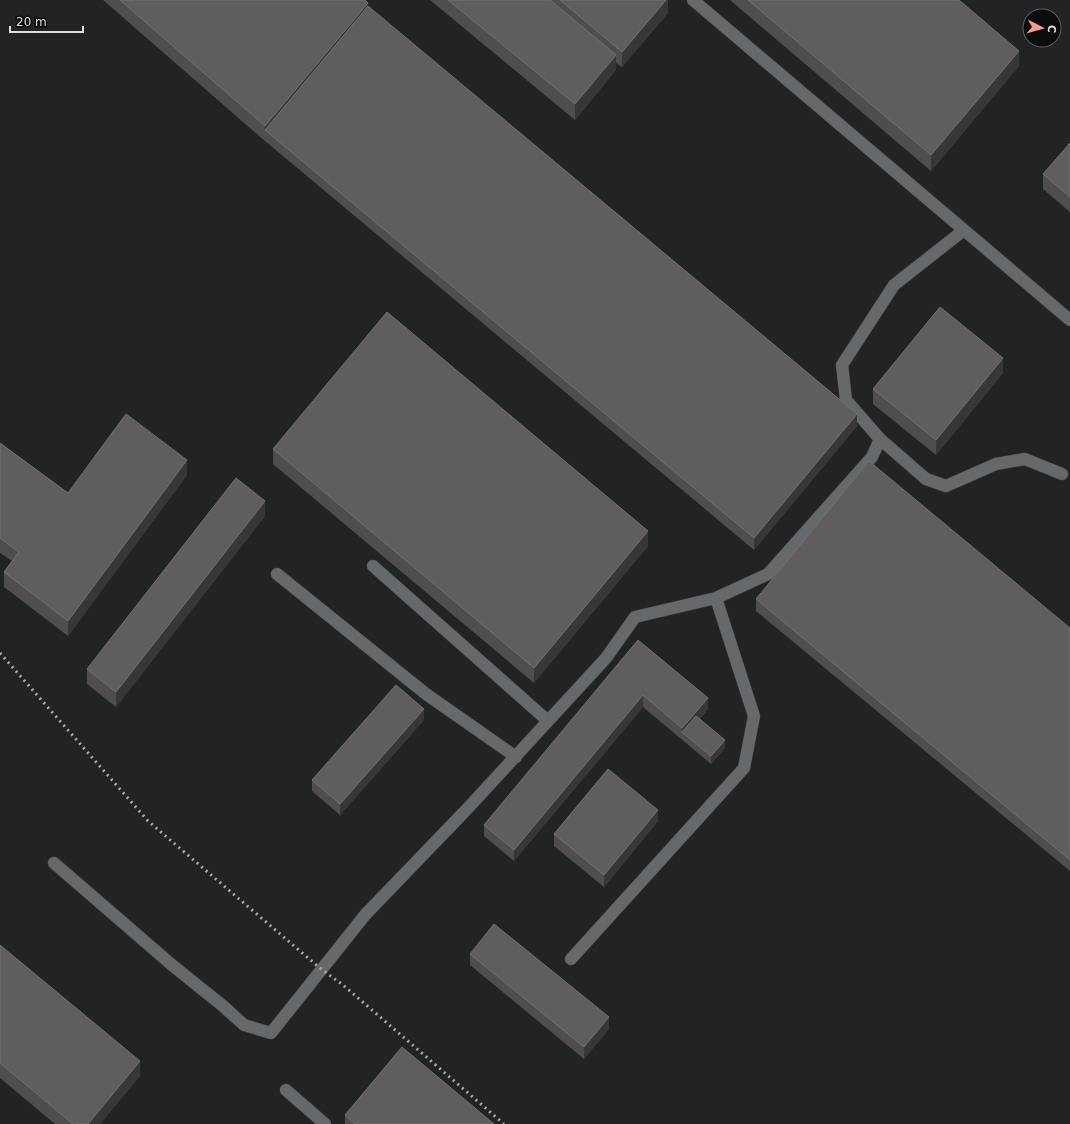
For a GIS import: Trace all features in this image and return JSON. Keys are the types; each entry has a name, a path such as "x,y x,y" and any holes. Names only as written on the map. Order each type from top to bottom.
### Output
{"lane":[{"path":"693,0 1070,320"},
{"path":"964,230 894,285 842,365 846,400 880,439 926,479 946,486 996,464 1025,459 1062,474"},
{"path":"54,863 244,1025 270,1033 365,915 516,757 606,658 635,618 716,598 768,574 872,457 880,439"},
{"path":"373,566 548,721"},
{"path":"277,574 426,694 516,757"},
{"path":"571,959 744,768 754,716 716,598"},
{"path":"286,1090 325,1124"}],"building":[{"path":"120,0 365,0 368,3 265,126"},
{"path":"448,0 550,0 616,55 575,104"},
{"path":"560,0 666,0 622,52"},
{"path":"748,0 959,0 1019,51 931,155"},
{"path":"368,6 857,414 754,538 265,130"},
{"path":"1070,143 1070,197 1043,174"},
{"path":"940,307 1003,358 936,440 873,389"},
{"path":"387,312 648,531 534,668 273,449"},
{"path":"126,414 187,460 68,621 4,572 19,552 0,538 0,443 68,493"},
{"path":"869,461 1070,628 1070,860 756,599"},
{"path":"236,478 265,501 116,692 87,669"},
{"path":"638,640 708,698 682,728 643,695 514,850 484,825"},
{"path":"396,685 424,709 340,804 312,780"},
{"path":"696,716 725,740 711,756 682,732"},
{"path":"608,769 658,810 604,875 554,834"},
{"path":"494,924 609,1017 584,1047 470,954"},
{"path":"0,945 140,1061 88,1124 73,1124 0,1063"},
{"path":"402,1047 494,1124 355,1124 345,1115"}],"railway":[{"path":"0,653 148,821 321,969 343,985 504,1124"}]}
